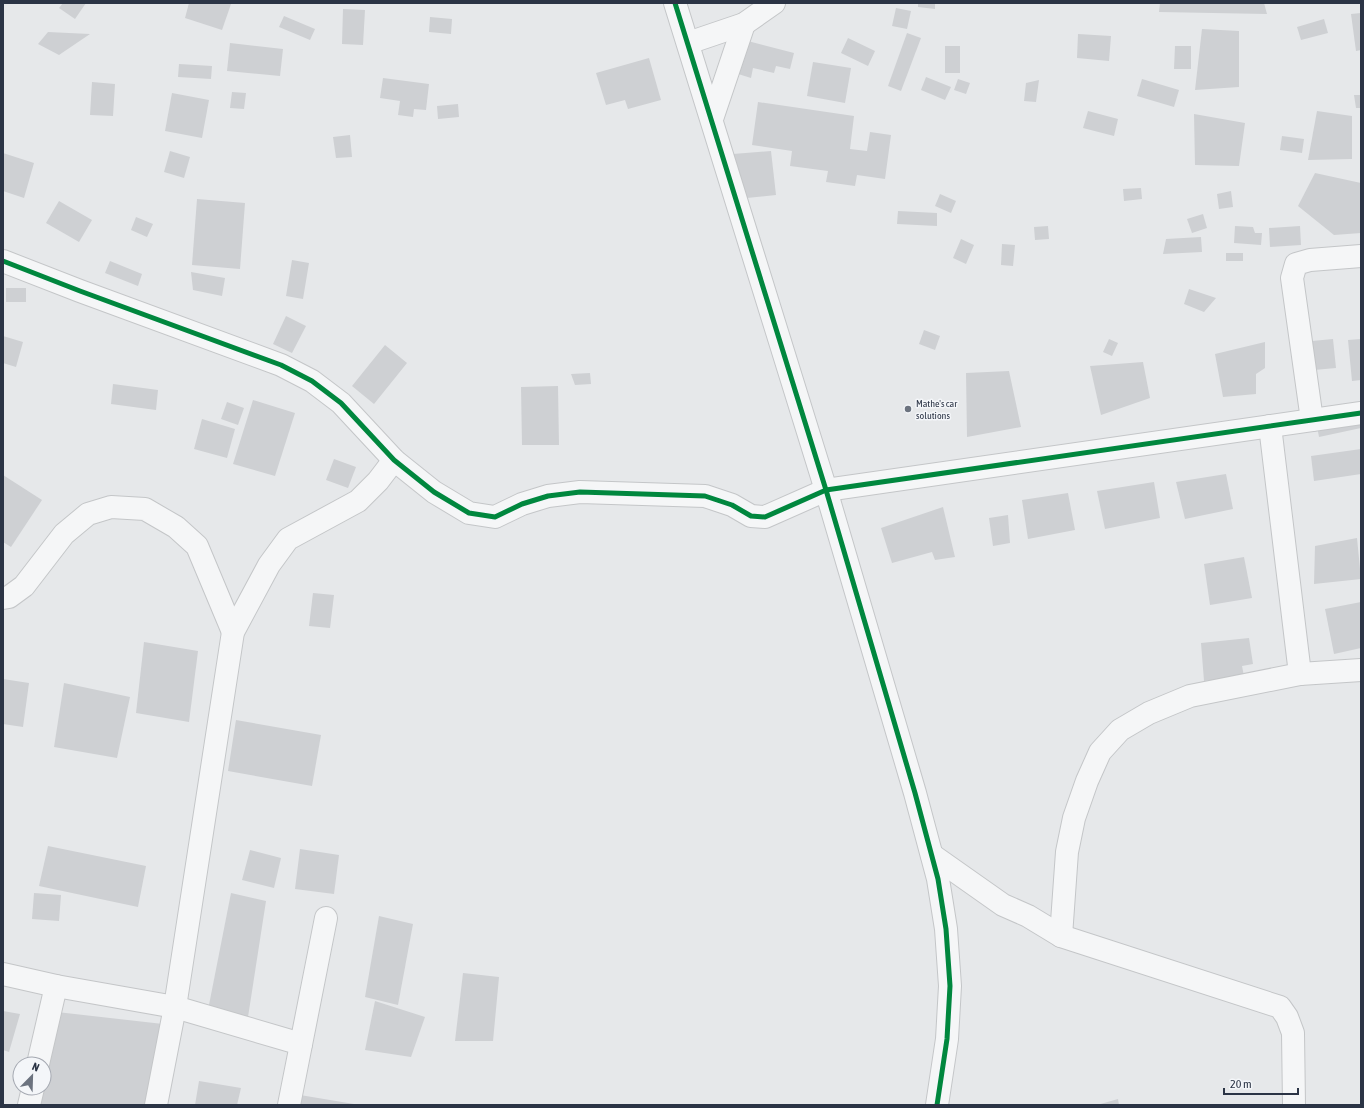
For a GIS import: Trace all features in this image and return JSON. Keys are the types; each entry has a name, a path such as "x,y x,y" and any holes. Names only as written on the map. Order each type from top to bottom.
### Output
{"street":[{"path":"675,3 826,490 911,778 938,879 946,929 950,986 946,1040 937,1105"},
{"path":"688,43 744,24 774,3"},
{"path":"712,119 744,24"},
{"path":"1312,420 1292,278 1296,264 1310,260 1361,256"},
{"path":"3,261 87,294 281,365 312,381 341,403 394,460 434,492 469,513 495,517 522,504 548,496 580,492 705,496 732,505 751,516 765,517 826,490 1361,413"},
{"path":"1270,426 1300,674"},
{"path":"156,1105 175,1007 233,632 269,566 288,539 358,501 378,481 394,460"},
{"path":"3,598 9,597 24,586 64,534 88,514 111,507 144,509 176,527 197,546 233,632"},
{"path":"1061,936 1067,852 1074,818 1087,781 1100,752 1120,730 1149,713 1190,696 1300,674 1361,670"},
{"path":"932,855 1003,905 1028,916 1061,936 1280,1007 1287,1017 1293,1033 1294,1105"},
{"path":"289,1105 326,918"},
{"path":"3,974 56,986 175,1007 301,1044"},
{"path":"40,1056 56,986"}],"building":[{"path":"63,3 86,3 75,19 59,8"},
{"path":"189,3 231,4 222,30 185,18"},
{"path":"918,3 935,3 935,9 918,7"},
{"path":"1160,3 1264,3 1267,14 1159,12"},
{"path":"896,8 911,11 907,29 892,26"},
{"path":"343,9 365,10 363,45 342,44"},
{"path":"1361,13 1361,50 1356,51 1351,14"},
{"path":"284,16 315,29 310,40 279,27"},
{"path":"430,17 452,19 451,34 429,32"},
{"path":"1324,19 1328,33 1301,40 1297,27"},
{"path":"1202,29 1239,31 1239,87 1195,90"},
{"path":"48,32 90,34 59,55 38,44"},
{"path":"907,33 921,38 901,91 888,86"},
{"path":"1078,34 1111,36 1109,61 1077,58"},
{"path":"848,38 875,51 868,66 841,53"},
{"path":"744,40 794,53 790,69 776,66 774,73 753,68 751,78 735,73"},
{"path":"230,43 283,49 280,76 227,71"},
{"path":"945,46 960,46 960,73 945,73"},
{"path":"1175,46 1191,46 1191,69 1174,69"},
{"path":"649,58 661,100 628,109 625,100 606,105 596,73"},
{"path":"813,62 851,68 845,103 807,96"},
{"path":"179,64 212,66 211,79 178,77"},
{"path":"926,77 951,87 945,100 921,90"},
{"path":"383,78 429,84 426,110 414,109 413,117 398,115 400,101 380,98"},
{"path":"958,79 970,83 966,94 954,90"},
{"path":"1142,79 1179,90 1174,107 1137,96"},
{"path":"1039,80 1036,102 1024,101 1026,83"},
{"path":"92,82 115,84 113,116 90,115"},
{"path":"232,92 246,93 244,109 230,108"},
{"path":"172,93 209,100 202,138 165,131"},
{"path":"1354,95 1361,95 1361,108 1356,108"},
{"path":"758,102 854,116 850,149 867,151 870,132 891,135 885,179 857,175 855,186 826,182 828,171 790,166 792,151 752,145"},
{"path":"458,104 459,117 438,119 437,106"},
{"path":"1088,111 1118,119 1114,136 1083,128"},
{"path":"1317,111 1352,116 1352,159 1308,160"},
{"path":"1194,114 1245,123 1239,166 1195,165"},
{"path":"350,135 352,157 336,158 333,137"},
{"path":"1282,136 1304,139 1302,153 1280,150"},
{"path":"170,151 190,157 184,178 164,172"},
{"path":"771,151 776,195 737,199 733,154"},
{"path":"3,153 34,163 24,198 3,191"},
{"path":"1315,173 1361,183 1361,233 1334,235 1298,206"},
{"path":"1141,188 1142,199 1124,201 1123,189"},
{"path":"1231,191 1233,207 1219,209 1217,194"},
{"path":"940,194 956,201 951,213 935,206"},
{"path":"197,199 245,203 240,269 192,265"},
{"path":"59,201 92,220 79,242 46,223"},
{"path":"898,211 937,213 937,226 897,224"},
{"path":"1203,214 1207,228 1192,233 1187,219"},
{"path":"136,217 153,224 147,237 131,230"},
{"path":"1048,226 1049,239 1035,240 1034,227"},
{"path":"1235,226 1253,227 1255,233 1262,233 1261,245 1234,243"},
{"path":"1300,226 1301,245 1270,247 1269,228"},
{"path":"1201,237 1202,252 1163,254 1166,239"},
{"path":"961,239 974,245 966,264 953,258"},
{"path":"1002,244 1015,245 1013,266 1001,265"},
{"path":"1226,253 1243,253 1243,261 1226,261"},
{"path":"292,260 309,263 303,299 286,296"},
{"path":"110,261 142,274 138,286 105,273"},
{"path":"191,272 225,278 222,296 193,290"},
{"path":"6,288 26,288 26,302 6,302"},
{"path":"1189,289 1216,298 1204,312 1184,304"},
{"path":"286,316 306,326 292,353 273,344"},
{"path":"924,330 940,336 935,350 919,344"},
{"path":"3,336 23,342 16,367 3,363"},
{"path":"1109,339 1118,343 1112,356 1103,352"},
{"path":"1333,339 1336,368 1314,370 1312,341"},
{"path":"1361,339 1361,380 1352,381 1348,340"},
{"path":"1265,342 1265,368 1256,374 1256,394 1223,397 1215,354"},
{"path":"385,345 407,363 374,404 352,386"},
{"path":"1143,362 1150,398 1101,415 1090,366"},
{"path":"1009,371 1021,427 967,437 966,373"},
{"path":"590,373 591,384 575,385 571,374"},
{"path":"113,384 158,390 156,410 111,404"},
{"path":"558,386 559,445 522,445 521,387"},
{"path":"253,400 295,413 275,476 233,464"},
{"path":"227,402 244,408 238,425 221,419"},
{"path":"1361,417 1361,428 1319,437 1317,426"},
{"path":"202,419 235,429 227,458 194,449"},
{"path":"1361,449 1361,474 1314,481 1311,456"},
{"path":"334,459 356,467 348,488 326,480"},
{"path":"1226,474 1233,509 1185,519 1176,482"},
{"path":"3,475 42,500 11,547 3,542"},
{"path":"1154,482 1160,518 1105,529 1097,491"},
{"path":"1068,493 1075,530 1028,539 1022,500"},
{"path":"943,507 955,557 935,560 932,552 892,563 881,528"},
{"path":"1008,515 1010,543 993,546 989,518"},
{"path":"1357,538 1361,579 1314,584 1315,546"},
{"path":"1244,557 1252,598 1210,605 1204,564"},
{"path":"313,593 334,595 330,628 309,626"},
{"path":"1361,602 1361,648 1334,654 1325,609"},
{"path":"1249,638 1253,664 1242,666 1244,676 1204,681 1201,643"},
{"path":"144,642 198,651 189,722 136,713"},
{"path":"3,679 29,683 23,727 3,724"},
{"path":"64,683 130,697 117,758 54,747"},
{"path":"236,720 321,735 312,786 228,771"},
{"path":"48,846 146,866 138,907 39,886"},
{"path":"300,849 339,855 334,894 295,889"},
{"path":"250,850 281,858 274,888 242,880"},
{"path":"34,893 61,895 59,921 32,919"},
{"path":"231,893 266,901 248,1017 208,1010"},
{"path":"379,916 413,924 398,1005 365,997"},
{"path":"463,973 499,977 493,1041 455,1041"},
{"path":"375,1001 425,1017 411,1057 365,1050"},
{"path":"3,1011 20,1014 9,1052 3,1050"},
{"path":"57,1012 163,1024 148,1105 38,1105 40,1096 52,1096 52,1056 48,1056"},
{"path":"199,1081 241,1088 237,1105 195,1105"},
{"path":"294,1094 354,1104 354,1105 292,1105"},
{"path":"1118,1099 1119,1105 1097,1105"}],"cycle path":[{"path":"675,3 826,490 915,793 938,879 946,929 950,986 947,1039 937,1105"},
{"path":"3,261 281,365 312,381 341,403 394,460 434,492 469,513 495,517 522,504 548,496 580,492 705,496 732,505 751,516 765,517 826,490 1361,413"}],"place":[{"name":"Mathe's car solutions","path":"908,409"}]}
